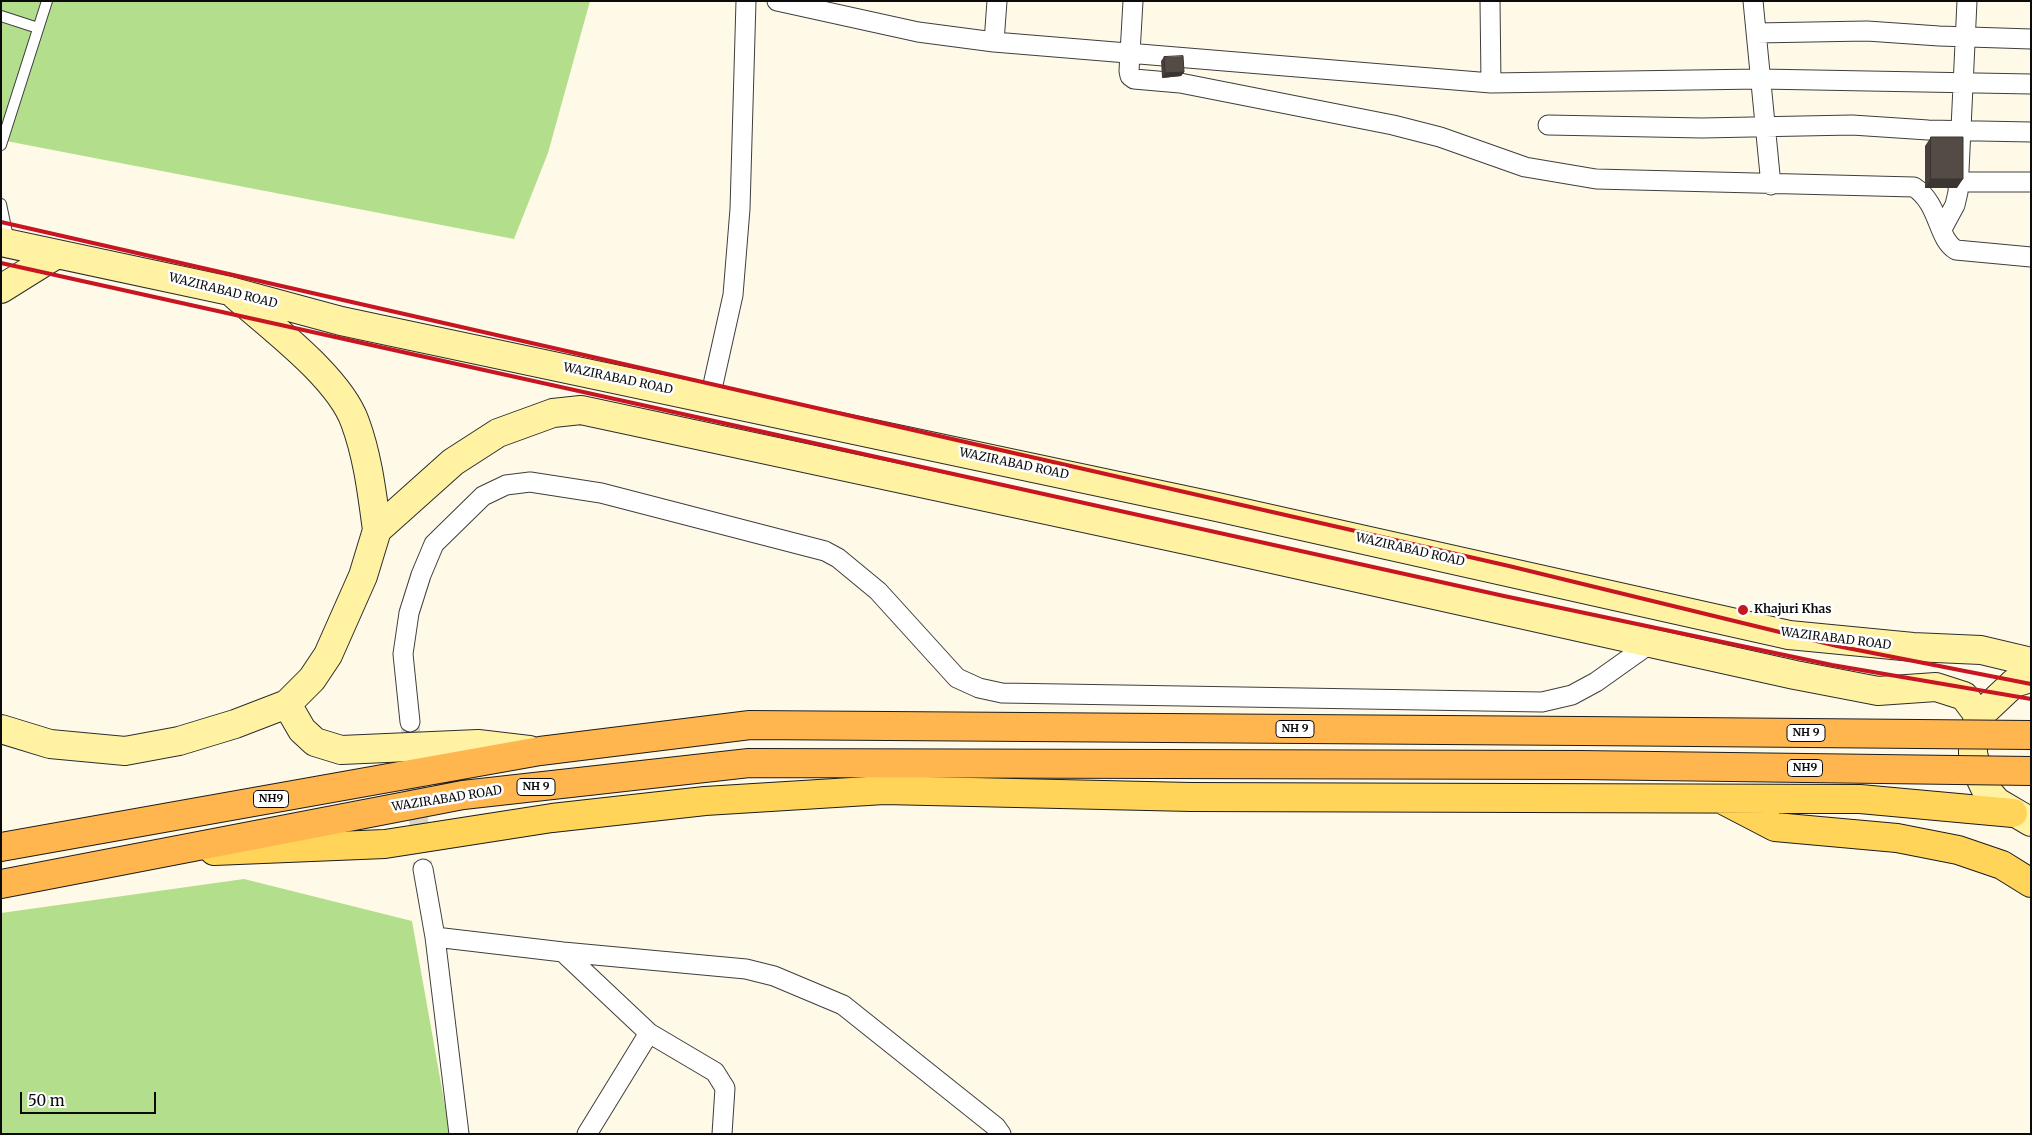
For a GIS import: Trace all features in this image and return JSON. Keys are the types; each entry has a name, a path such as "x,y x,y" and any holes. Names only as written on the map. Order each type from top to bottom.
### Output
{"highway":[{"name":"NH 9","path":"540,751 750,725 2031,735"},
{"name":"NH9","path":"1,847 540,751"},
{"name":"WAZIRABAD ROAD","path":"1,884 463,794 749,763 1580,765 2031,771"}],"main road":[{"name":"WAZIRABAD ROAD","path":"5,242 230,291 341,321 1217,507 1789,635 1913,647 1982,650 2031,662"},
{"path":"1,289 57,254"},
{"path":"1,729 50,744 125,751 179,741 235,724 287,704 312,679 328,655 363,576 377,530 367,463 355,420 339,394 318,368 230,291"},
{"path":"377,530 453,462 498,433 553,413 580,410 1878,691 1936,687 1964,696 1979,716"},
{"path":"2022,817 1997,802 1985,788 1976,771 1972,752 1979,716 2014,682 2031,678"},
{"path":"287,704 302,730 315,742 341,750 478,744 540,751"},
{"path":"149,854 385,844 552,818 686,804 884,790 1201,797 1860,799 2022,817"},
{"path":"1720,799 1775,827 1897,838 1958,850 2002,865 2031,883"}],"street":[{"path":"710,398 733,295 740,209 746,1"},
{"path":"777,1 918,32 994,42 1491,83 1760,79 2031,84"},
{"path":"994,42 997,1"},
{"path":"1132,1 1129,74 1134,80 1180,84 1393,125 1440,137 1525,167 1596,178 1914,187 1923,193 1931,204 1949,246 1956,250 2031,257"},
{"path":"1490,1 1491,83"},
{"path":"1753,1 1760,79 1767,128 1771,184"},
{"path":"1942,229 1955,205 1959,182 1967,1"},
{"path":"1756,33 1850,31 2031,39"},
{"path":"1548,125 1767,128 1852,125 1961,131 2031,132"},
{"path":"1959,182 2031,182"},
{"path":"410,722 403,654 410,613 421,575 434,544 483,496 506,485 530,482 602,493 825,551 838,558 878,591 957,678 979,688 1002,693 1542,702 1572,695 1596,682 1650,643"},
{"path":"423,869 435,937 458,1134"},
{"path":"435,937 746,970 774,976 803,986 844,1005 996,1127 1001,1134"},
{"path":"563,952 649,1033 715,1072 721,1078 725,1088 722,1134"},
{"path":"588,1134 649,1033"}],"lane":[{"path":"1,145 46,1"},
{"path":"1,16 38,28"},
{"path":"1,204 5,242"}],"green space":[{"path":"1,1 590,1 548,153 514,239 1,140"},
{"path":"244,879 412,921 450,1134 1,1134 1,913"}],"building":[{"path":"1183,56 1184,72 1165,73 1164,57"},
{"path":"1931,137 1963,137 1963,179 1931,179"}],"tunnel":[{"path":"410,722 423,869"}],"railway":[{"path":"1,222 1509,566 1837,646 2031,684"},
{"path":"1,263 1504,596 1832,665 2031,699"}],"place":[{"name":"Khajuri Khas","path":"1743,610"}]}
